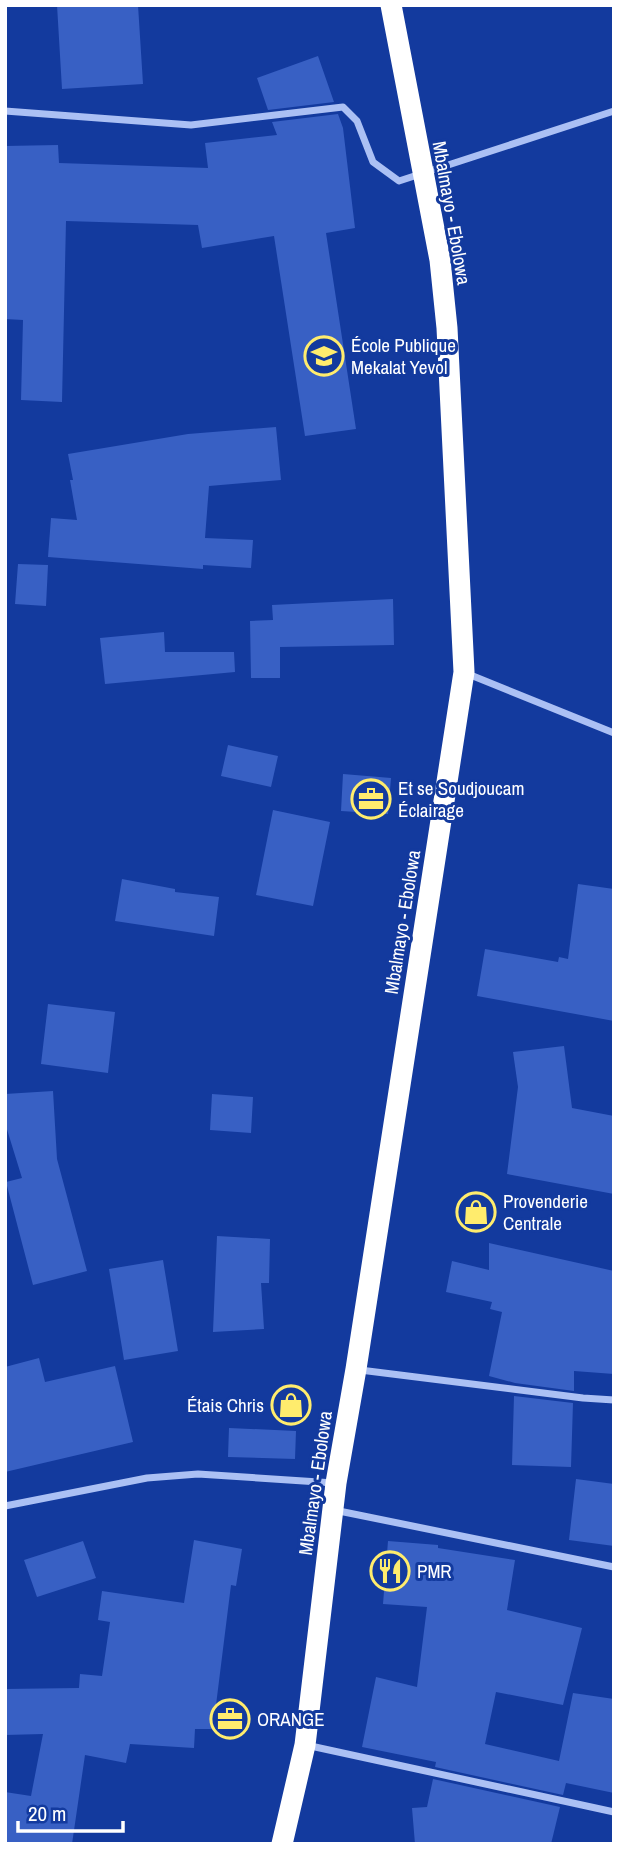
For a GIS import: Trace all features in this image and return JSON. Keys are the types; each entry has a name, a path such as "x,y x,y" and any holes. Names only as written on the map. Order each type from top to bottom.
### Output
{"highway":[{"name":"Mbalmayo - Ebolowa","path":"282,1844 306,1745 336,1483 464,673 447,328 440,260 391,5"}],"street":[{"path":"5,111 191,125 343,107 357,121 373,162 399,181 614,111"},
{"path":"464,673 614,733"},
{"path":"356,1369 583,1398 614,1399"},
{"path":"5,1506 147,1478 198,1474 336,1483"},
{"path":"333,1510 614,1567"},
{"path":"306,1745 614,1812"}],"building":[{"path":"57,5 138,5 143,84 62,89"},
{"path":"318,56 334,102 268,110 257,78"},
{"path":"338,114 343,128 355,228 326,233 356,429 305,436 274,236 202,248 198,225 66,221 62,402 21,400 23,320 5,319 5,146 58,145 59,163 208,168 205,143 277,135 272,122"},
{"path":"276,427 281,480 209,486 205,538 253,540 251,568 203,565 203,569 48,557 51,518 77,520 68,454 188,434"},
{"path":"18,564 48,565 46,606 15,604"},
{"path":"393,599 394,645 280,647 280,678 251,678 250,621 273,620 272,605"},
{"path":"164,632 165,652 234,652 235,672 105,684 100,638"},
{"path":"228,745 278,756 271,787 221,776"},
{"path":"343,774 391,778 388,814 341,811"},
{"path":"273,810 330,822 313,906 256,895"},
{"path":"122,879 175,889 175,892 219,897 214,936 115,921"},
{"path":"578,884 614,889 614,1021 477,996 485,949 558,962 559,957 568,959"},
{"path":"48,1004 115,1012 108,1073 41,1064"},
{"path":"564,1046 572,1108 614,1116 614,1194 507,1174 518,1087 513,1052"},
{"path":"53,1091 57,1159 87,1271 33,1285 6,1182 22,1178 5,1123 5,1094"},
{"path":"212,1094 253,1097 251,1133 210,1130"},
{"path":"217,1236 270,1239 269,1283 261,1283 264,1329 213,1332"},
{"path":"489,1243 614,1271 614,1374 574,1371 574,1391 515,1383 489,1376 502,1312 490,1309 492,1302 446,1292 452,1261 489,1270"},
{"path":"163,1260 178,1351 124,1360 109,1269"},
{"path":"39,1358 45,1382 115,1366 133,1442 5,1472 5,1367"},
{"path":"514,1396 573,1403 571,1467 512,1465"},
{"path":"229,1428 296,1431 295,1459 228,1457"},
{"path":"576,1479 614,1484 614,1546 569,1540"},
{"path":"194,1540 242,1549 236,1586 231,1585 213,1729 195,1729 194,1748 130,1744 126,1763 85,1755 72,1844 5,1844 5,1792 31,1796 43,1734 5,1735 5,1689 79,1688 80,1674 102,1676 110,1622 98,1620 102,1591 184,1603"},
{"path":"83,1541 96,1578 37,1597 24,1560"},
{"path":"388,1541 438,1545 438,1548 515,1560 507,1610 582,1628 563,1705 496,1692 485,1744 559,1761 573,1693 614,1699 614,1793 566,1783 563,1795 435,1767 436,1762 362,1747 376,1677 417,1687 427,1607 383,1604"},
{"path":"433,1779 560,1807 551,1844 415,1844 412,1808 427,1807"}],"place":[{"name":"École Publique Mekalat Yevol","path":"324,356"},
{"name":"Et se Soudjoucam Éclairage","path":"371,799"},
{"name":"Provenderie Centrale","path":"476,1212"},
{"name":"Étais Chris","path":"291,1405"},
{"name":"PMR","path":"390,1571"},
{"name":"ORANGE","path":"230,1719"}]}
